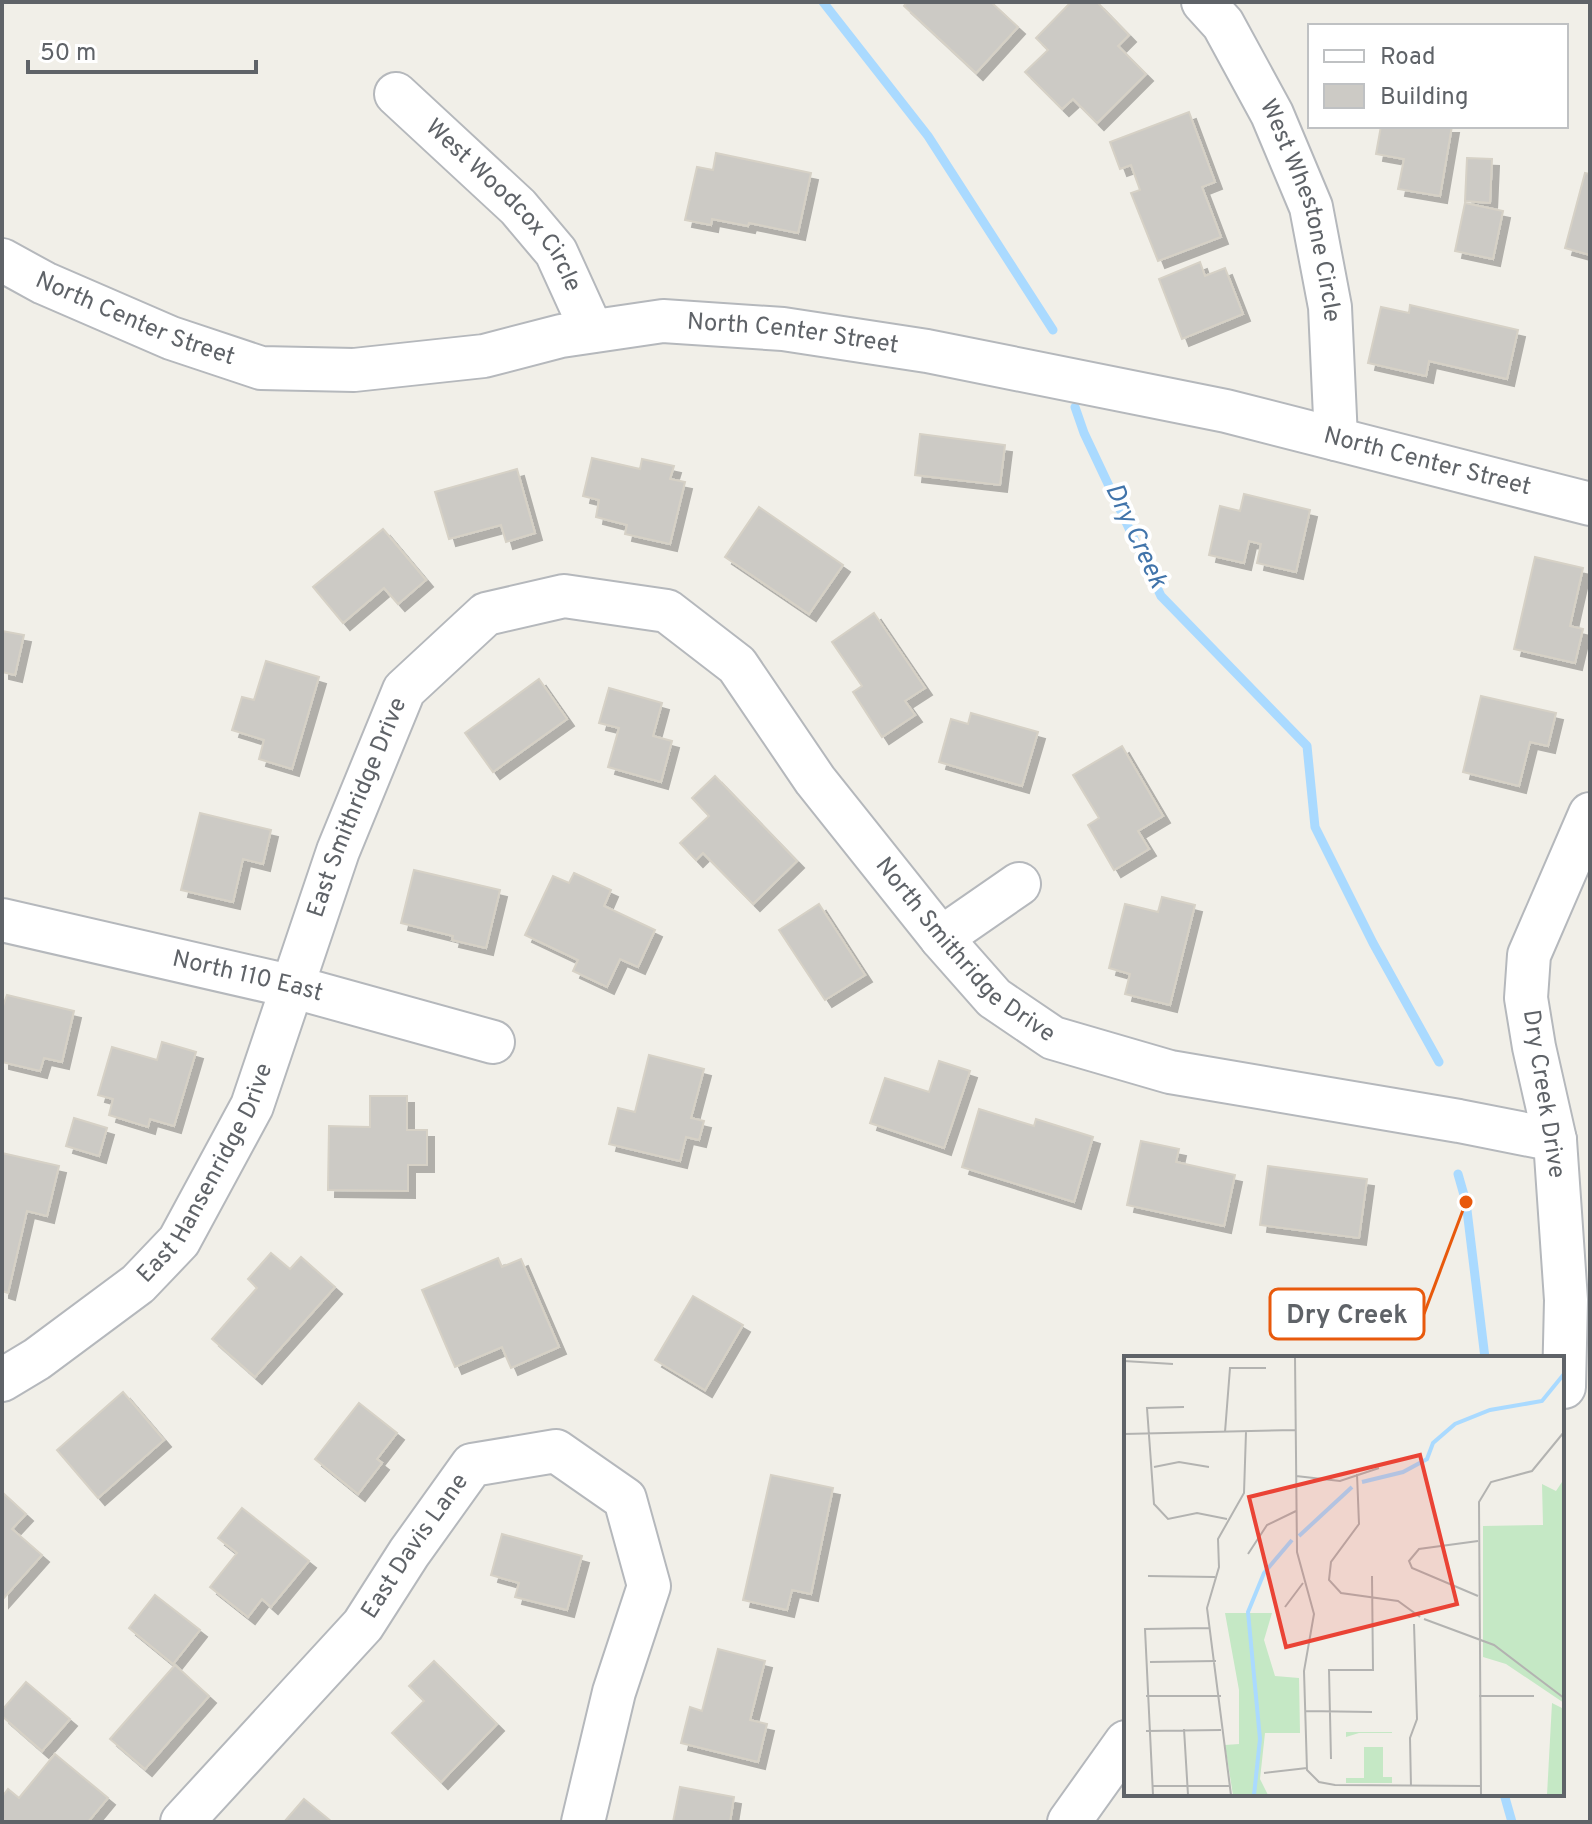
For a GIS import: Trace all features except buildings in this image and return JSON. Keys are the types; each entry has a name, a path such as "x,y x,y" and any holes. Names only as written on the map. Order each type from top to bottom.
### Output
{"street":[{"name":"West Whestone Circle","path":"1203,2 1223,24 1272,114 1311,207 1330,307 1336,439"},
{"name":"West Woodcox Circle","path":"396,94 518,207 556,252 592,331"},
{"name":"North Center Street","path":"2,260 44,283 171,338 261,368 354,370 484,356 561,336 663,321 797,331 927,351 1226,411 1590,504"},
{"name":"North Smithridge Drive","path":"486,614 564,596 667,611 737,665 815,780 941,938 994,998 1053,1038 1170,1072 1555,1140"},
{"name":"East Smithridge Drive","path":"294,987 338,851 404,690 486,614"},
{"name":"Dry Creek Drive","path":"1564,1387 1566,1300 1555,1140 1526,998 1529,955 1590,814"},
{"path":"941,938 1019,884"},
{"name":"North 110 East","path":"2,920 294,987 493,1042"},
{"name":"East Hansenridge Drive","path":"2,1380 37,1359 138,1284 179,1241 252,1106 294,987"},
{"name":"East Hansenridge Drive","path":"2,1352 34,1346 76,1328"},
{"name":"East Davis Lane","path":"182,1822 363,1625 409,1553 472,1465 556,1451 625,1499 649,1586 614,1692 583,1822"},
{"path":"1069,1822 1124,1745"}],"waterway":[{"name":"Dry Creek","path":"823,2 928,136 1053,330"},
{"name":"Dry Creek","path":"1075,407 1084,433 1161,596 1307,746 1315,827 1373,943 1439,1062"},
{"name":"Dry Creek","path":"1458,1174 1466,1202 1485,1356"},
{"name":"Dry Creek","path":"1505,1796 1512,1822"}],"place":[{"name":"Dry Creek","path":"1466,1202"}]}
